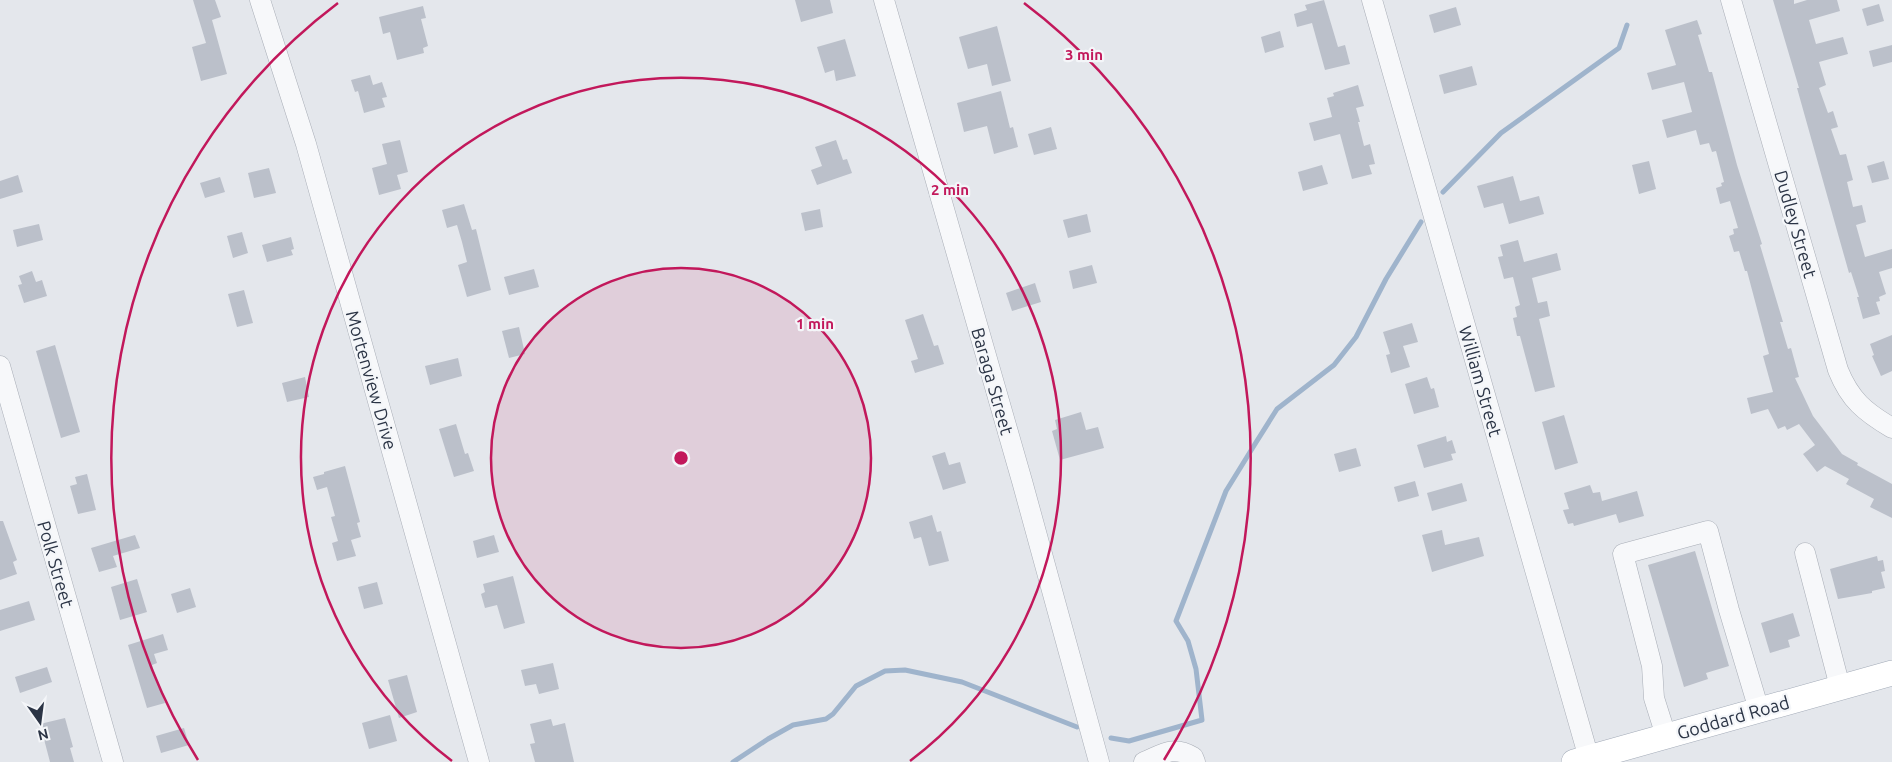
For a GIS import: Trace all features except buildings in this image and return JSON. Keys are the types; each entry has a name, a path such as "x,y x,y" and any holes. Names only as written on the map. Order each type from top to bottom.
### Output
{"main road":[{"name":"Goddard Road","path":"1585,761 1666,736 1892,673"}],"street":[{"name":"Mortenview Drive","path":"260,0 306,145 479,762"},
{"name":"Baraga Street","path":"884,0 1026,494 1099,762"},
{"name":"William Street","path":"1372,0 1585,761"},
{"name":"Dudley Street","path":"1732,0 1843,384 1855,402 1871,416 1892,428"},
{"name":"Polk Street","path":"0,366 113,762"},
{"path":"1666,736 1654,698 1652,666 1624,554 1708,531 1758,710"},
{"path":"1805,553 1840,687"},
{"path":"1144,762 1174,750 1185,752 1193,757 1195,762"}],"waterway":[{"path":"1443,192 1501,133 1619,48 1627,25"},
{"path":"1111,738 1129,741 1202,720 1196,669 1188,641 1176,621 1226,491 1277,409 1334,365 1356,337 1386,279 1421,222"},
{"path":"733,762 793,725 826,719 833,714 856,686 885,671 905,670 962,682 1077,727"}]}
